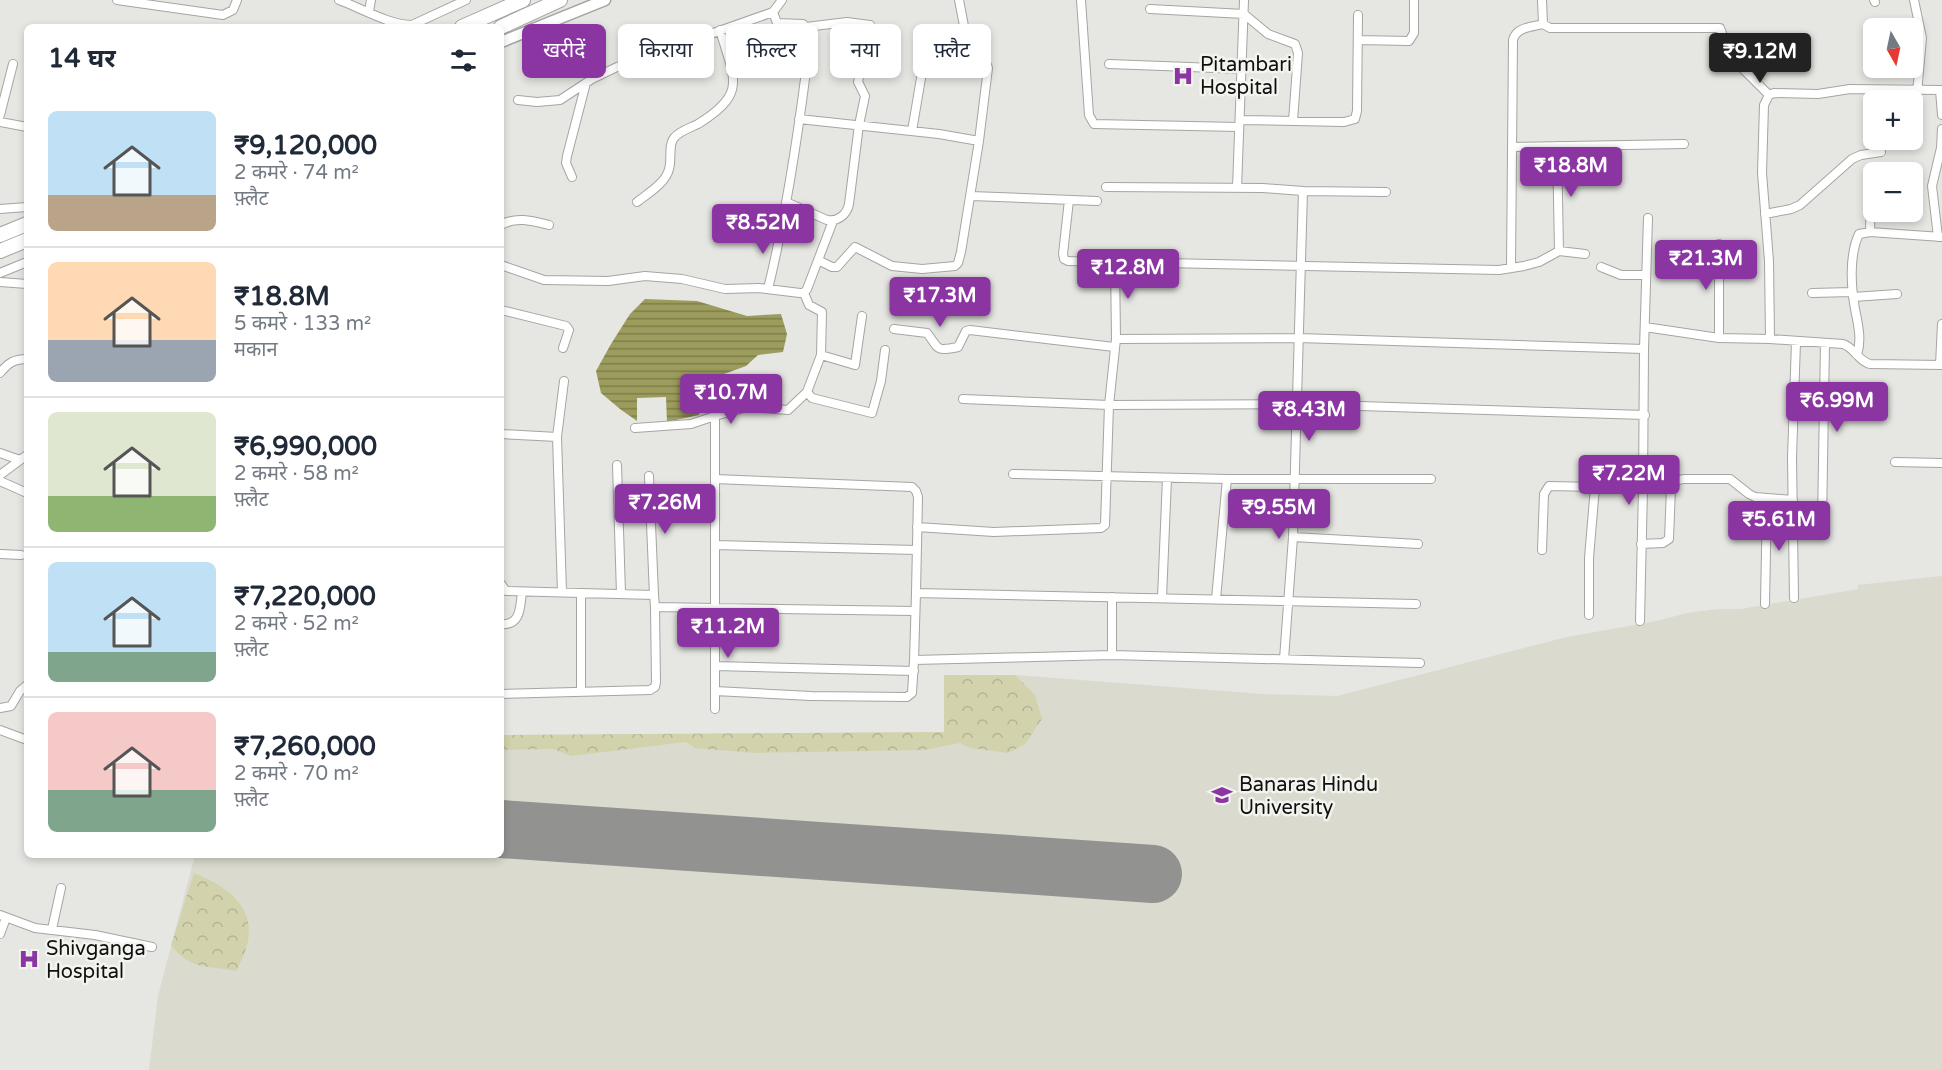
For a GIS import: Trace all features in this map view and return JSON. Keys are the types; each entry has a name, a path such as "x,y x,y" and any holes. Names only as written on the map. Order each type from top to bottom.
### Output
{"highway":[{"path":"469,24 523,0"},
{"path":"504,26 560,0"},
{"path":"0,235 24,225"},
{"path":"0,251 24,241"}],"street":[{"path":"117,0 223,15 233,10 237,0"},
{"path":"339,0 393,22 406,24"},
{"path":"369,11 371,0"},
{"path":"414,24 451,3 466,0"},
{"path":"504,41 605,0"},
{"path":"518,100 537,102 560,100 586,83 623,64 773,12 782,0"},
{"path":"818,260 834,268 837,267 855,247 892,267 922,269 955,266 960,259 988,68 985,60 969,52 959,0"},
{"path":"1081,0 1089,115 1094,124 1344,122 1355,119 1358,15"},
{"path":"1237,188 1244,0"},
{"path":"1358,40 1409,41 1414,33 1414,0"},
{"path":"1542,0 1543,24"},
{"path":"1914,0 1922,38 1915,90"},
{"path":"1150,9 1244,14 1268,34 1290,41 1297,48 1293,121"},
{"path":"773,12 777,23 801,24"},
{"path":"804,293 833,221 845,214 848,209 859,125 866,96 858,82 870,25 847,22 818,26"},
{"path":"1511,268 1515,34 1522,29 1543,24 1550,28 1720,28 1727,47 1737,63 1769,95"},
{"path":"637,202 667,174 673,139 713,114 727,100 732,88 733,76 720,30"},
{"path":"0,115 13,64"},
{"path":"1108,64 1242,69"},
{"path":"768,289 786,202 805,78"},
{"path":"912,131 921,78"},
{"path":"572,177 566,163 567,156 586,83"},
{"path":"1770,339 1763,182 1764,105 1769,95 1774,93 1818,94 1850,89 1882,90"},
{"path":"1923,91 1941,90 1942,115"},
{"path":"799,119 979,141"},
{"path":"0,122 24,126"},
{"path":"1857,355 1860,341 1852,273 1857,237 1862,233 1870,232 1940,237 1932,194 1941,148 1942,129"},
{"path":"1512,147 1684,144"},
{"path":"1557,146 1559,251"},
{"path":"1766,214 1800,205 1852,159 1881,152"},
{"path":"1106,187 1386,192"},
{"path":"1284,659 1293,537 1303,191"},
{"path":"971,196 1097,201"},
{"path":"1069,200 1063,254 1068,261 1499,270 1539,262 1559,251 1585,254"},
{"path":"786,202 833,221"},
{"path":"0,209 24,207"},
{"path":"1640,621 1648,218"},
{"path":"504,223 517,219 549,225"},
{"path":"1870,222 1870,232"},
{"path":"1719,244 1719,338"},
{"path":"0,273 24,262"},
{"path":"917,527 994,532 1101,528 1105,525 1109,405 1115,343 1115,262"},
{"path":"504,266 544,280 608,282 645,276 682,279 725,289 768,289 804,293"},
{"path":"1601,267 1621,275 1646,275"},
{"path":"0,282 24,284"},
{"path":"635,428 691,424 747,407 788,410 807,392 821,355 822,312 809,305 804,293"},
{"path":"1812,293 1897,294"},
{"path":"504,311 566,326 569,330 562,348"},
{"path":"821,355 855,365 862,316"},
{"path":"1645,327 1719,338 1770,339 1847,346 1862,361 1870,364 1941,365 1942,324"},
{"path":"894,329 927,333 934,345 940,349 958,347 966,331 970,330 1115,343 1299,338 1644,349"},
{"path":"1794,597 1796,342"},
{"path":"1822,522 1825,344"},
{"path":"807,392 812,398 872,413 881,381 885,350"},
{"path":"0,373 9,363 24,358"},
{"path":"562,592 557,437 564,381"},
{"path":"963,399 1109,405 1297,404 1645,414"},
{"path":"715,416 715,709"},
{"path":"504,434 557,437"},
{"path":"0,453 23,458"},
{"path":"0,475 23,458"},
{"path":"1895,462 1942,463"},
{"path":"617,465 621,594"},
{"path":"1013,474 1227,479 1431,479"},
{"path":"504,694 650,690 655,687 655,606 650,476"},
{"path":"1162,598 1167,478"},
{"path":"715,479 912,488 918,497 912,693 906,698 715,691"},
{"path":"1216,599 1227,479"},
{"path":"1641,544 1663,543 1669,539 1671,488 1676,481 1730,479 1749,494 1767,499 1793,500"},
{"path":"0,481 24,493"},
{"path":"1542,550 1545,490 1549,486 1643,488"},
{"path":"1589,615 1589,558 1595,487"},
{"path":"1765,604 1767,499"},
{"path":"1293,537 1418,544"},
{"path":"715,545 917,550"},
{"path":"0,554 21,555"},
{"path":"504,588 506,591 522,592 654,595"},
{"path":"504,624 508,624 519,616 522,592"},
{"path":"581,593 581,692"},
{"path":"916,593 1416,604"},
{"path":"1112,597 1112,655"},
{"path":"655,606 914,611"},
{"path":"914,660 1112,655 1420,663"},
{"path":"715,666 914,671"},
{"path":"0,708 11,706 24,688"},
{"path":"0,730 24,739"},
{"path":"52,929 61,888"},
{"path":"0,934 3,916 35,928 95,935 152,947"}],"shaded area":[{"path":"645,299 697,301 747,316 781,314 787,334 783,352 758,355 746,366 705,381 699,415 667,422 666,397 637,398 637,421 601,393 596,371 630,314"},
{"name":"Banaras Hindu University","path":"1942,576 1942,1070 149,1070 158,996 194,858 504,858 504,735 944,732 944,675 1015,675 1262,694 1337,696 1567,637 1657,621 1687,613 1741,609 1858,589 1858,585"}],"green space":[{"path":"944,675 1015,675 1035,695 1042,719 1025,744 1008,753 970,748 960,743 924,750 754,753 695,748 686,742 571,756 553,749 504,750 504,735 944,732"},
{"path":"194,873 225,890 244,911 249,937 245,953 236,971 200,966 186,959 171,945"}],"runway":[{"path":"504,829 1153,874"}],"place":[{"name":"Pitambari Hospital","path":"1183,76"},
{"name":"Banaras Hindu University","path":"1222,795"},
{"name":"Shivganga Hospital","path":"29,959"}]}
